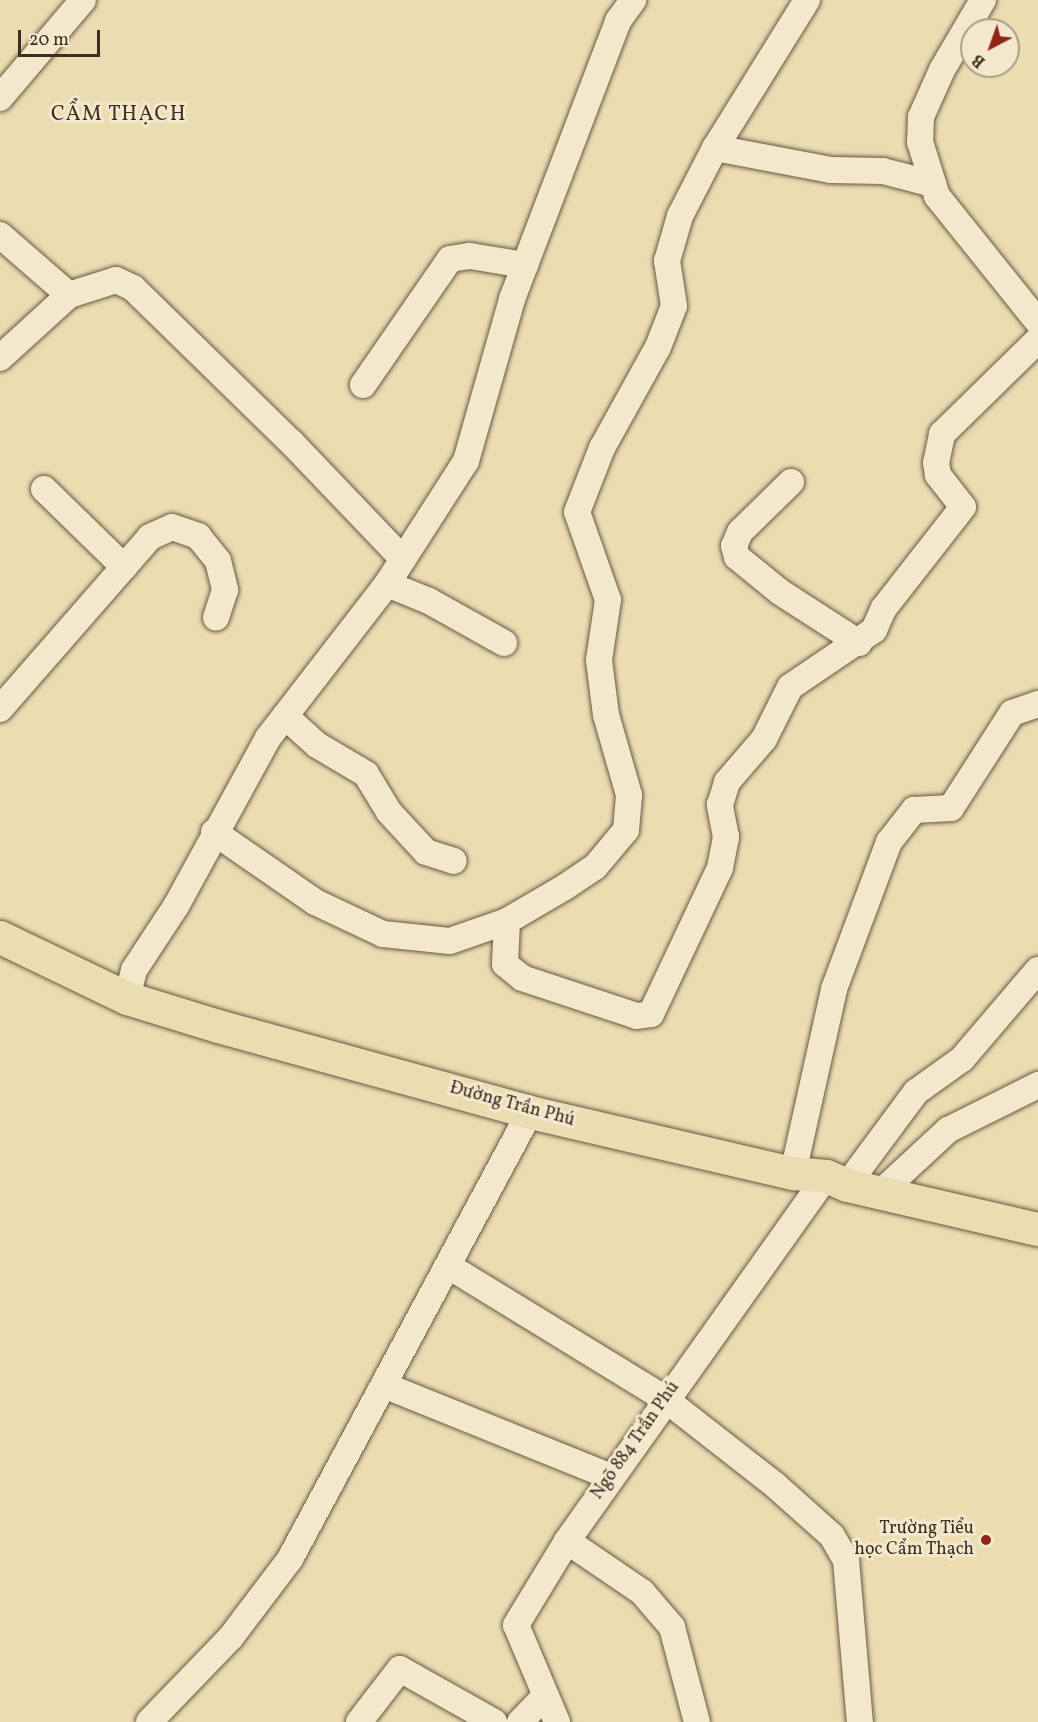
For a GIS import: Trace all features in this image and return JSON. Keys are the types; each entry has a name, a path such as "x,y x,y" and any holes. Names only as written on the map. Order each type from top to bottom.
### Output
{"main road":[{"name":"Đường Trần Phú","path":"3,946 127,998 530,1112 1038,1229"}],"street":[{"path":"0,98 83,0"},
{"path":"127,998 134,970 176,906 214,832 285,716 387,584 466,461 525,265 618,21 633,0"},
{"path":"214,832 315,902 383,934 450,941 507,921 595,867 626,830 629,795 606,715 599,660 608,600 577,512 602,448 658,347 674,306 667,261 680,216 715,148 807,0"},
{"path":"982,0 942,70 921,117 920,142 937,196 1038,322"},
{"path":"715,148 831,170 883,171 933,184"},
{"path":"0,235 69,295"},
{"path":"363,386 450,259 470,256 525,265"},
{"path":"0,358 69,295 116,280 133,288 403,559"},
{"path":"507,921 505,964 522,978 648,1017 720,868 726,837 720,805 727,782 764,739 790,687 859,643 874,630 884,608 963,507 938,474 936,463 942,434 1038,340"},
{"path":"790,482 740,532 734,546 737,557 780,592 859,643"},
{"path":"44,489 124,567"},
{"path":"0,709 150,537 172,527 198,536 218,561 225,590 216,618"},
{"path":"387,584 429,601 504,643"},
{"path":"793,1173 834,989 889,842 914,810 951,808 1012,713 1038,704"},
{"path":"285,716 317,745 366,774 389,812 426,852 454,861"},
{"name":"Ngõ 884 Trần Phú","path":"557,1722 543,1698 516,1625 567,1541 665,1399 836,1181 916,1092 962,1059 1038,970"},
{"path":"880,1193 948,1130 1038,1084"},
{"path":"149,1722 224,1645 290,1558 386,1386 530,1112"},
{"path":"450,1267 665,1399 775,1485 832,1536 846,1560 860,1722"},
{"path":"386,1386 611,1478"},
{"path":"567,1541 642,1592 672,1627 697,1722"},
{"path":"359,1722 400,1669 494,1722"},
{"path":"520,1722 543,1698"}],"place":[{"name":"Trường Tiểu học Cẩm Thạch","path":"986,1540"}],"district":[{"name":"CẨM THẠCH","path":"119,115"}]}
